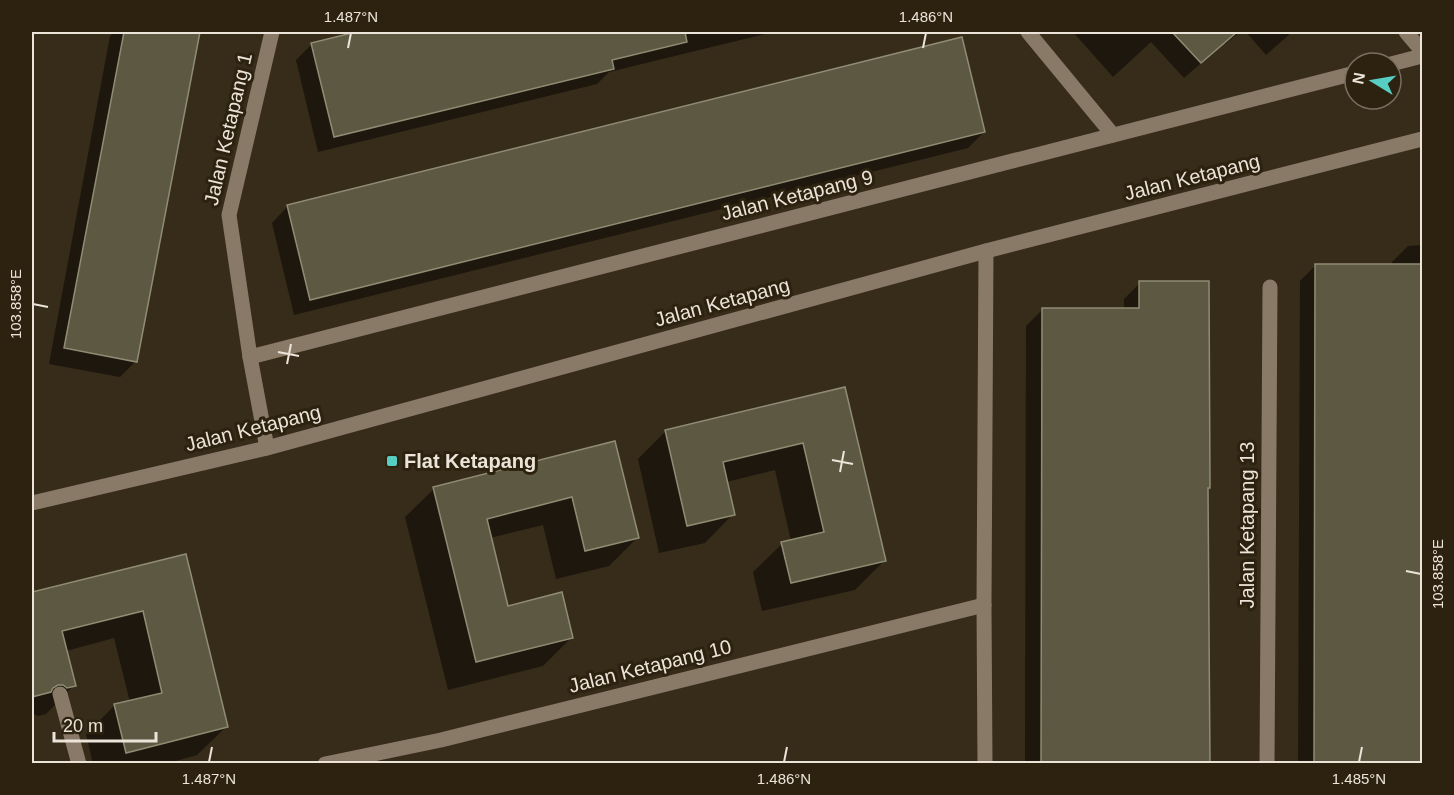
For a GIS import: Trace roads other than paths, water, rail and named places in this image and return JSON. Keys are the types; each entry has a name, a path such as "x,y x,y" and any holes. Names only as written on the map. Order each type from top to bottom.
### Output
{"street":[{"name":"Jalan Ketapang 1","path":"267,448 250,357 229,215 272,32"},
{"path":"1028,32 1113,135"},
{"path":"1406,32 1422,51"},
{"path":"1403,61 1422,56"},
{"name":"Jalan Ketapang 9","path":"250,357 1343,76"},
{"name":"Jalan Ketapang","path":"32,503 267,448 986,251 1422,139"},
{"path":"985,764 986,251"},
{"name":"Jalan Ketapang 13","path":"1267,764 1270,287"},
{"name":"Jalan Ketapang 10","path":"325,764 441,740 984,605"},
{"path":"60,694 79,764"}],"place":[{"name":"Flat Ketapang","path":"392,461"}]}
